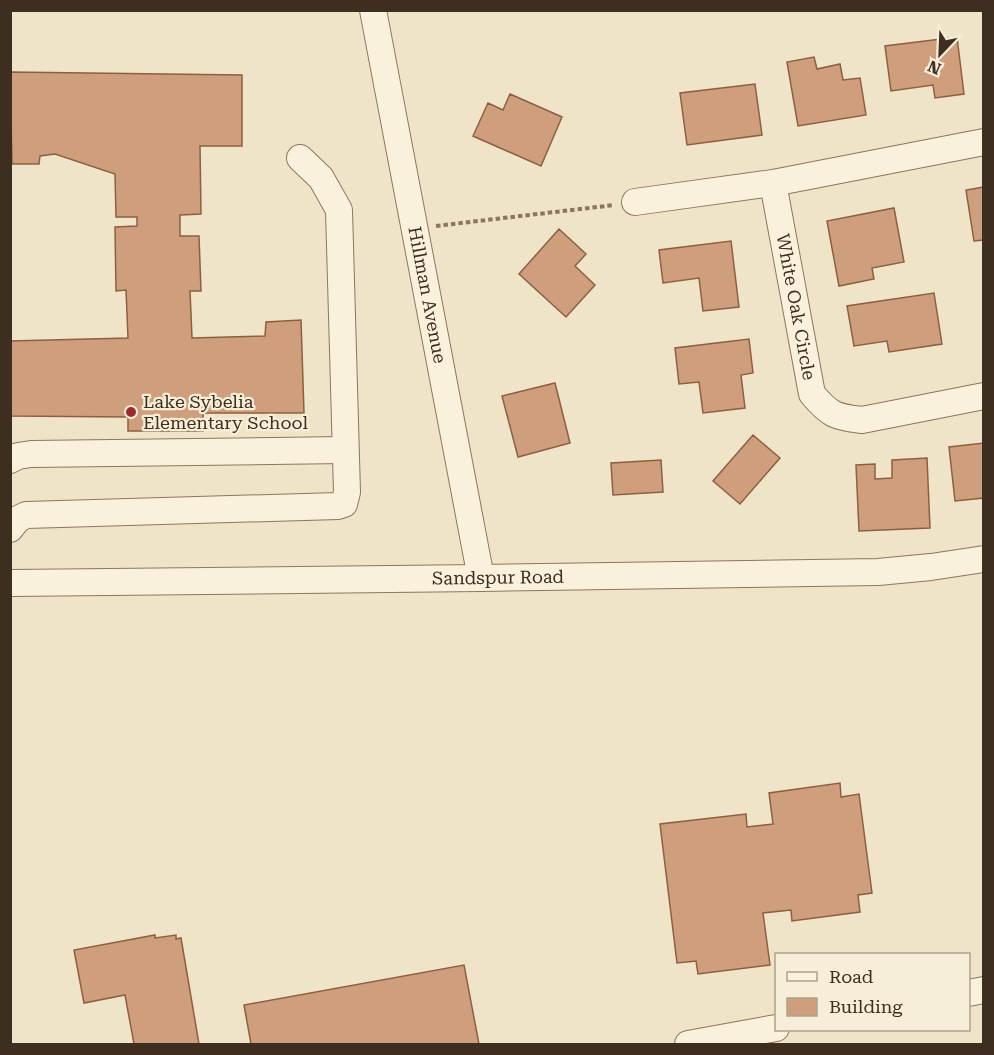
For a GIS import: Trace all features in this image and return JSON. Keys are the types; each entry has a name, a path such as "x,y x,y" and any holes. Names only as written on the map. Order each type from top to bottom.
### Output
{"street":[{"name":"Hillman Avenue","path":"373,10 481,578"},
{"path":"635,202 773,183 984,142"},
{"path":"10,528 18,519 26,515 344,504 347,492 339,210 321,178 300,159"},
{"name":"White Oak Circle","path":"773,183 812,393 825,408 842,418 862,420 984,396"},
{"path":"10,460 31,454 345,450"},
{"name":"Sandspur Road","path":"10,584 878,572 984,559"},
{"path":"688,1044 775,1028"}],"path":[{"path":"416,235 427,227 635,202"}],"building":[{"path":"957,37 964,94 935,98 933,85 891,91 885,46"},
{"path":"814,57 817,69 840,64 843,80 860,78 866,115 798,126 787,62"},
{"path":"10,72 242,75 242,146 200,146 201,214 180,215 180,236 199,236 201,291 190,291 192,338 265,336 266,322 301,320 304,413 203,413 203,431 128,431 128,417 10,416 10,341 128,338 126,290 116,291 115,227 137,226 137,217 116,217 115,174 55,154 40,156 39,164 12,164"},
{"path":"755,84 762,135 687,145 680,93"},
{"path":"510,94 562,117 541,166 473,136 488,103 503,110"},
{"path":"984,187 984,240 974,241 966,190"},
{"path":"894,208 904,262 872,268 874,279 839,286 827,221"},
{"path":"559,229 586,254 575,266 595,285 566,317 519,274"},
{"path":"731,241 739,307 703,311 699,278 663,283 659,250"},
{"path":"934,293 942,344 889,352 887,341 854,346 847,306"},
{"path":"749,339 753,373 741,375 745,408 703,413 699,382 679,384 675,348"},
{"path":"555,383 570,443 518,457 502,396"},
{"path":"753,435 780,458 740,504 713,481"},
{"path":"984,443 984,498 955,501 949,447"},
{"path":"927,458 930,528 859,531 856,465 875,464 875,479 892,478 892,460"},
{"path":"661,460 663,492 613,495 611,463"},
{"path":"840,783 841,797 859,794 872,893 858,895 860,912 792,921 791,910 763,913 770,965 698,974 696,961 677,963 660,824 746,814 747,827 773,824 769,793"},
{"path":"155,935 155,938 176,935 176,939 181,938 199,1044 134,1044 125,995 84,1003 74,950"},
{"path":"464,965 479,1044 251,1044 244,1005"}],"place":[{"name":"Lake Sybelia Elementary School","path":"131,412"}]}
